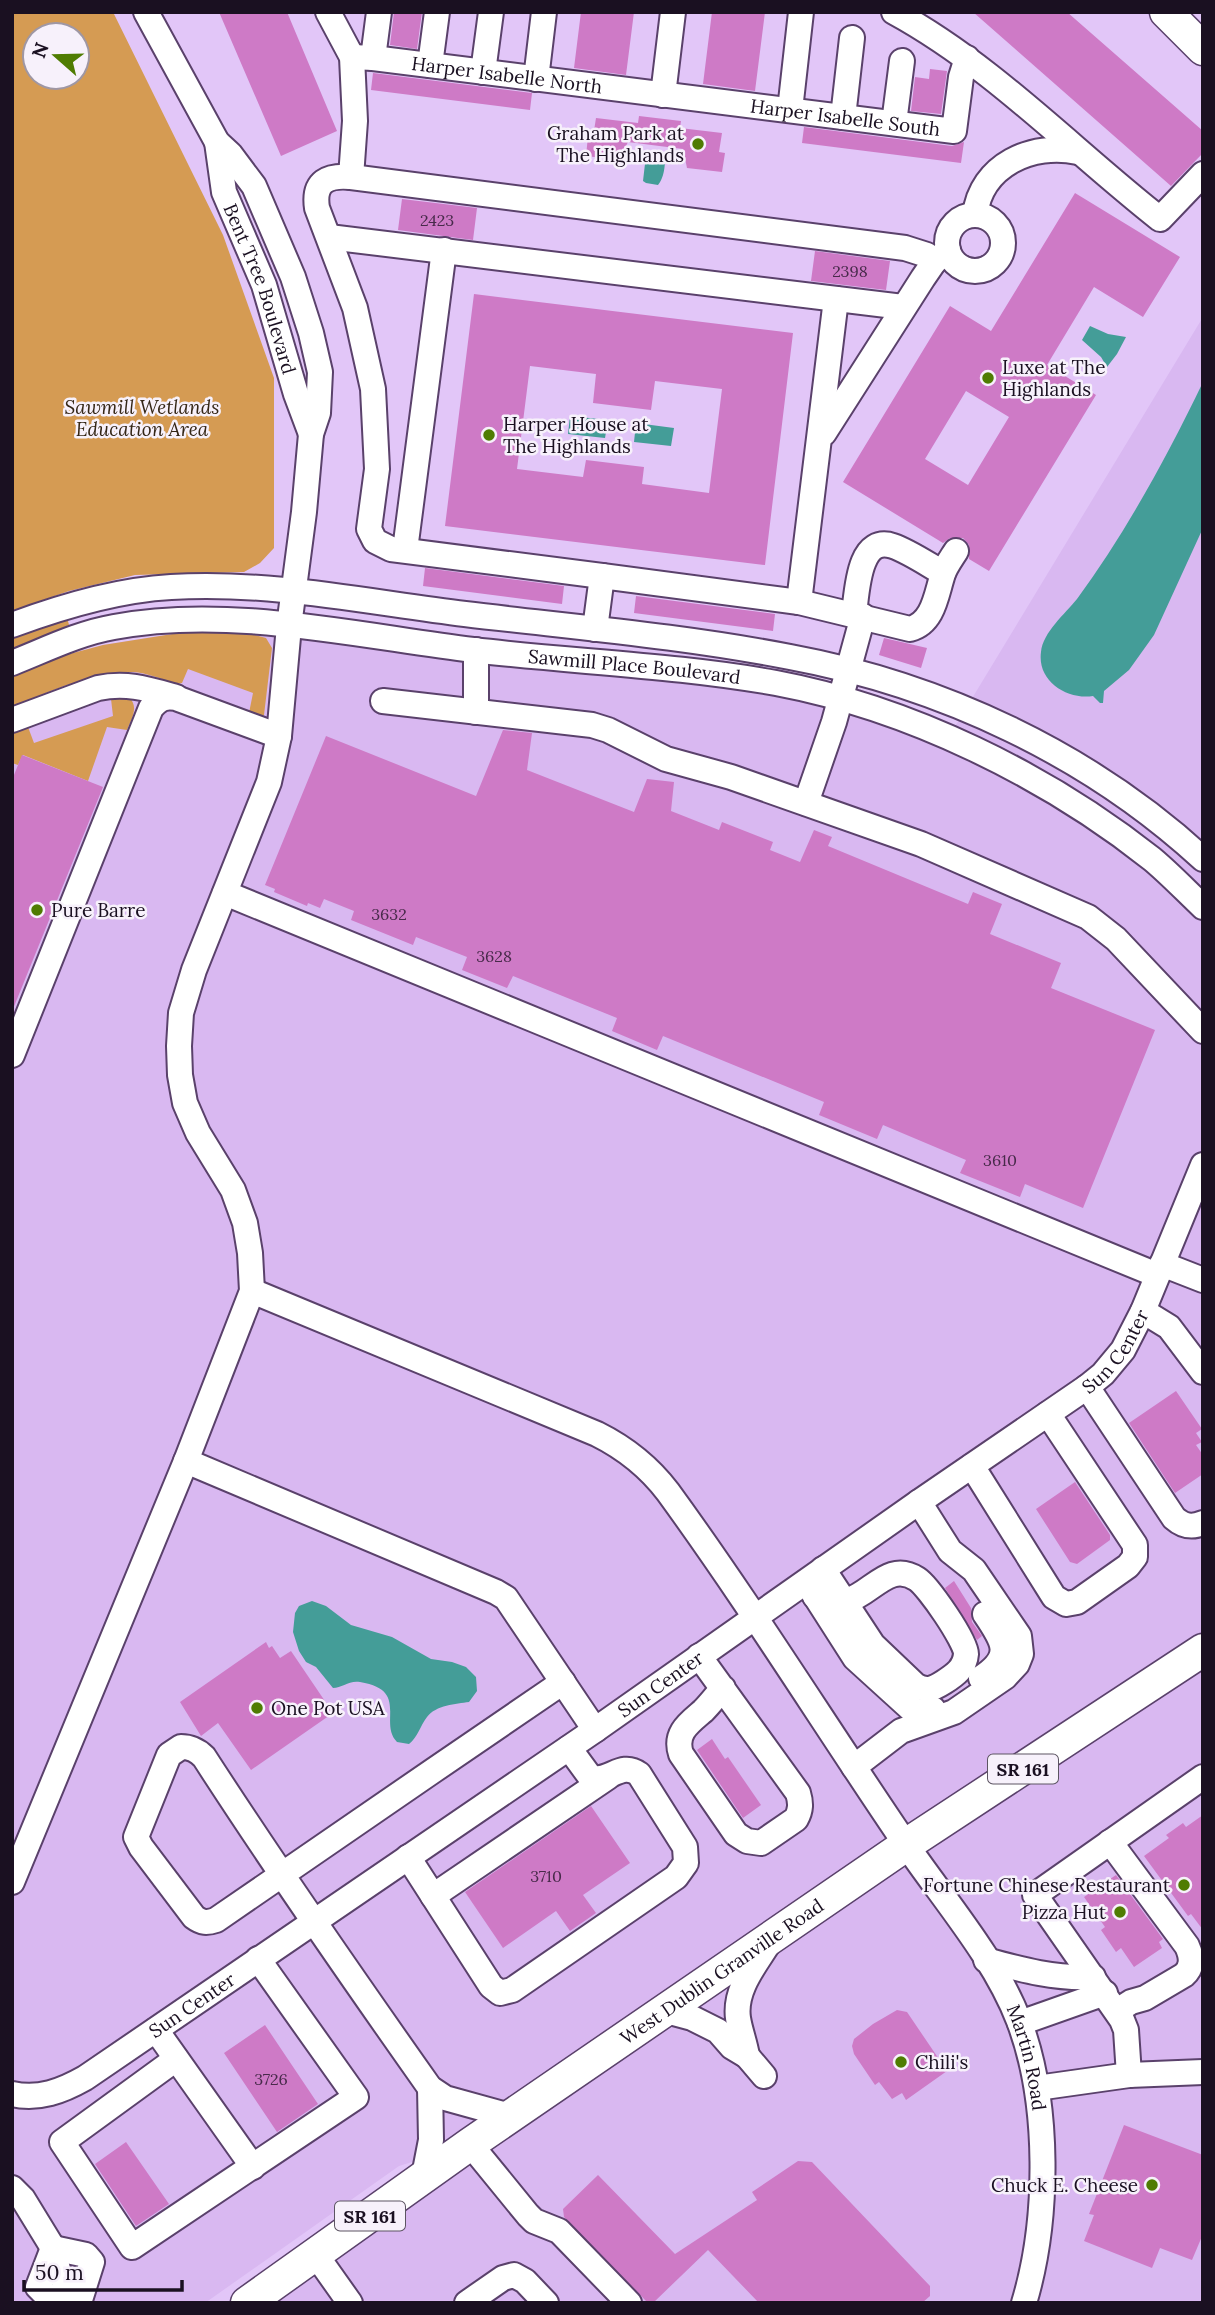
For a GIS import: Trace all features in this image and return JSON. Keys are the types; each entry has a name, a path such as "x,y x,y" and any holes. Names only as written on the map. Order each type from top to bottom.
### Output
{"main road":[{"path":"1166,12 1203,49"},
{"name":"West Dublin Granville Road","path":"247,2303 510,2116 906,1845 1203,1650"}],"street":[{"name":"Bent Tree Boulevard","path":"146,12 217,142 230,154 254,186 293,277 320,372 318,413 311,435 279,736 270,782 194,970 182,1011 180,1075 185,1103 193,1122 233,1190 245,1223 252,1291"},
{"path":"328,12 362,58"},
{"path":"351,177 362,58 379,12"},
{"path":"430,65 437,12"},
{"path":"483,72 491,12"},
{"path":"536,79 544,12"},
{"path":"663,95 673,12"},
{"path":"790,110 801,12"},
{"path":"894,12 967,58 1160,219 1203,174"},
{"path":"843,117 852,38"},
{"name":"Harper Isabelle North","path":"362,58 663,95"},
{"name":"Harper Isabelle South","path":"663,95 954,131 961,77 967,58"},
{"path":"894,123 902,61"},
{"path":"975,215 985,185 996,171 1013,159 1040,150 1062,149 1078,152"},
{"path":"820,440 903,307 941,256 957,221 975,215 990,220 1001,233 1002,250 998,258 985,269 968,270 941,256 905,248 351,177 330,177 318,192 317,208 346,280 361,328 373,389 377,469 369,529 379,545 799,602 910,629 919,626 927,618 937,598 943,573 956,551"},
{"path":"329,237 903,307"},
{"path":"405,550 444,250"},
{"path":"799,602 836,299"},
{"path":"806,803 848,671 859,615 862,565 869,553 878,546 896,547 943,573"},
{"path":"595,629 602,576"},
{"name":"Sawmill Place Boulevard","path":"12,625 54,610 119,594 169,587 237,586 294,590 792,657 920,692 1029,738 1121,792 1202,857"},
{"name":"Sawmill Place Boulevard","path":"12,663 110,627 160,620 224,620 775,683 866,705 958,742 1061,796 1109,827 1154,861 1203,907"},
{"path":"476,650 476,712"},
{"path":"12,720 98,688 134,685 279,736"},
{"path":"12,1055 151,708 166,696 176,698"},
{"path":"383,701 592,725 608,730 666,759 731,777 921,844 1088,917 1115,939 1203,1031"},
{"path":"225,893 1160,1270 1203,1280"},
{"name":"Sun Center","path":"12,2094 37,2096 58,2092 85,2078 569,1748 755,1617 815,1582 919,1502 1087,1387 1103,1374 1123,1350 1143,1311 1203,1165"},
{"path":"12,1882 186,1461 252,1291"},
{"name":"Martin Road","path":"252,1291 615,1443 656,1476 755,1617 906,1845 986,1960 1012,2003 1037,2088 1041,2189 1038,2236 1024,2303"},
{"path":"1143,1311 1169,1327 1203,1372"},
{"path":"1087,1387 1170,1513 1186,1525 1195,1526 1203,1522"},
{"path":"972,1466 1054,1597 1066,1604 1077,1602 1128,1566 1135,1557 1135,1545 1048,1414"},
{"path":"186,1461 506,1598 595,1730"},
{"path":"854,1767 901,1731 993,1670 1002,1656 1000,1636 960,1579 950,1551 919,1502"},
{"path":"901,1731 954,1712 1005,1677 1017,1664 1021,1654 1019,1636 974,1570 950,1551"},
{"path":"815,1582 846,1602 873,1646 921,1688 931,1690 961,1670 965,1656 962,1641 918,1579 904,1573 893,1574 880,1580 859,1597 846,1602"},
{"path":"815,1582 862,1666 910,1708 919,1712 933,1709"},
{"path":"699,1656 723,1688 769,1751 798,1793 800,1800 796,1819 761,1843 747,1841 736,1834 681,1754 679,1747 680,1736 686,1725 706,1708 723,1688"},
{"path":"510,2116 458,2102 430,2088 312,1922 281,1875 204,1757 193,1749 187,1747 174,1750 162,1768 136,1837 194,1917 200,1922 208,1923 216,1920 281,1875 563,1682"},
{"path":"569,1748 591,1778 608,1777"},
{"path":"408,1857 433,1896 494,1989 504,1993 676,1877 686,1863 685,1847 639,1774 632,1769 625,1769 608,1777 433,1896"},
{"path":"1129,2075 1126,2030 1105,1993 1035,1895 1203,1777"},
{"path":"986,1960 1038,1974 1076,1978 1105,1993 1131,2001 1145,1998 1184,1975 1191,1958 1187,1946 1110,1842"},
{"path":"747,2056 738,2015 740,1991 774,1936"},
{"path":"176,2059 62,2142 132,2247 356,2098 258,1959"},
{"path":"1020,2023 1105,1993"},
{"path":"666,2011 704,2023 718,2031 732,2047 747,2056 764,2076"},
{"path":"156,2029 253,2167"},
{"path":"1037,2088 1129,2075 1203,2072"},
{"path":"424,2176 431,2140 430,2088"},
{"path":"470,2144 534,2221 559,2231 629,2303"},
{"path":"12,2188 23,2199 53,2248 78,2271 78,2301 47,2296 38,2287 53,2248"},
{"path":"316,2255 350,2303"},
{"path":"467,2303 503,2278 514,2275 525,2281 546,2303"}],"shaded area":[{"path":"651,151 663,153 664,156 665,165 658,185 643,181 646,155"},
{"path":"1203,317 1203,2303 247,2303 467,2145 399,2166 205,2303 12,2303 12,675 103,645 185,632 251,634 289,626 705,673 948,738"},
{"path":"1090,326 1108,334 1126,337 1107,367 1101,357 1082,340"},
{"path":"1203,382 1203,528 1154,635 1129,670 1104,691 1103,703 1093,696 1073,695 1056,686 1044,672 1041,652 1046,637 1095,574 1129,521"},
{"path":"570,416 608,420 605,438 568,434"},
{"path":"636,423 674,428 671,446 634,442"},
{"path":"312,1601 326,1606 351,1625 392,1637 431,1659 466,1667 476,1677 477,1691 469,1702 447,1706 431,1713 409,1744 397,1742 390,1726 389,1699 384,1692 360,1682 333,1688 316,1667 306,1662 299,1651 293,1632 295,1613 299,1606"}],"green space":[{"name":"Sawmill Wetlands Education Area","path":"12,12 113,12 223,235 274,378 274,548 260,563 244,572 135,575 69,591 12,611"},
{"path":"67,617 69,625 12,651 12,635"},
{"path":"185,632 251,634 266,638 272,648 264,715 259,719 249,713 253,693 188,669 182,683 176,684 133,672 102,675 56,689 12,708 12,675 58,657 103,645"},
{"path":"129,697 132,701 132,717 127,730 107,727 88,781 23,755 18,765 12,763 12,732 28,727 34,743 113,716 111,699"}],"building":[{"path":"219,12 287,12 337,131 281,156"},
{"path":"394,12 422,12 417,49 390,45"},
{"path":"581,12 634,12 626,75 574,68"},
{"path":"712,12 765,12 755,91 703,84"},
{"path":"973,12 1067,12 1203,131 1203,153 1171,186"},
{"path":"930,69 947,71 941,114 911,111 915,77 929,79"},
{"path":"373,73 532,93 530,110 371,90"},
{"name":"Graham Park at The Highlands","path":"639,116 681,121 680,128 722,133 719,152 725,153 722,172 687,168 683,149 628,142 619,160 586,156 588,136 593,137 596,118 638,123"},
{"path":"804,127 952,146 964,142 961,163 802,143"},
{"name":"Luxe at The Highlands","path":"1075,193 1180,257 1143,317 1094,287 1047,365 1096,395 989,571 969,559 969,545 963,538 950,538 943,543 843,482 950,306 991,331","holes":["966,391 1009,417 968,485 925,459"]},
{"path":"402,199 477,208 473,240 398,230"},
{"path":"815,251 890,261 886,290 811,281"},
{"name":"Harper House at The Highlands","path":"474,294 793,333 765,565 445,526","holes":["530,366 596,374 593,403 651,410 655,381 722,389 709,493 642,484 644,467 586,460 583,477 517,469"]},
{"path":"425,568 564,586 562,604 423,586"},
{"path":"636,596 775,614 773,631 634,613"},
{"path":"884,638 927,648 921,668 879,655"},
{"path":"503,730 532,733 527,770 634,812 647,779 674,782 671,811 719,830 722,822 773,842 770,850 800,862 814,830 832,837 828,846 968,904 973,892 1002,904 990,934 1061,963 1051,988 1155,1030 1083,1208 1025,1184 1020,1197 960,1173 966,1160 883,1125 877,1139 819,1115 824,1102 663,1036 657,1050 612,1031 617,1018 513,976 507,988 462,970 467,957 416,937 413,945 351,920 354,911 324,899 320,908 308,903 307,906 274,892 275,889 265,885 326,736 476,796"},
{"path":"22,755 103,787 13,1009 12,780"},
{"path":"1176,1391 1202,1429 1196,1433 1202,1442 1196,1445 1203,1455 1203,1474 1175,1493 1129,1423"},
{"path":"1075,1482 1110,1535 1110,1540 1077,1564 1070,1562 1036,1509"},
{"path":"954,1581 971,1608 972,1622 982,1636 977,1640 945,1588"},
{"name":"One Pot USA","path":"266,1642 280,1658 291,1651 333,1713 251,1770 218,1723 201,1736 180,1702"},
{"path":"712,1739 725,1759 728,1757 761,1805 743,1818 697,1750"},
{"path":"591,1806 630,1863 583,1895 596,1913 570,1931 556,1911 503,1948 465,1892"},
{"name":"Fortune Chinese Restaurant","path":"1203,1815 1203,1930 1191,1914 1188,1916 1144,1856 1169,1838 1166,1835 1183,1823 1186,1827"},
{"name":"Pizza Hut","path":"1116,1875 1163,1939 1159,1942 1162,1948 1134,1967 1121,1948 1116,1952 1101,1930 1105,1927 1084,1897"},
{"name":"Chili's","path":"897,2010 907,2012 947,2071 906,2100 902,2093 892,2099 879,2082 875,2085 854,2054 852,2046 854,2039"},
{"path":"265,2025 318,2104 277,2132 224,2053"},
{"name":"Chuck E. Cheese","path":"1124,2125 1203,2155 1203,2234 1192,2260 1160,2248 1152,2268 1084,2241 1094,2215 1089,2214"},
{"path":"126,2142 169,2204 136,2226 95,2164"},
{"path":"798,2161 812,2162 930,2286 930,2296 922,2303 759,2303 708,2250 653,2303 648,2303 564,2217 563,2209 598,2175 675,2254 757,2200 752,2192"}],"place":[{"name":"Graham Park at The Highlands","path":"698,144"},
{"name":"Luxe at The Highlands","path":"988,378"},
{"name":"Harper House at The Highlands","path":"489,435"},
{"name":"Pure Barre","path":"37,910"},
{"name":"One Pot USA","path":"257,1708"},
{"name":"Fortune Chinese Restaurant","path":"1184,1885"},
{"name":"Pizza Hut","path":"1120,1912"},
{"name":"Chili's","path":"901,2062"},
{"name":"Chuck E. Cheese","path":"1152,2185"}]}
